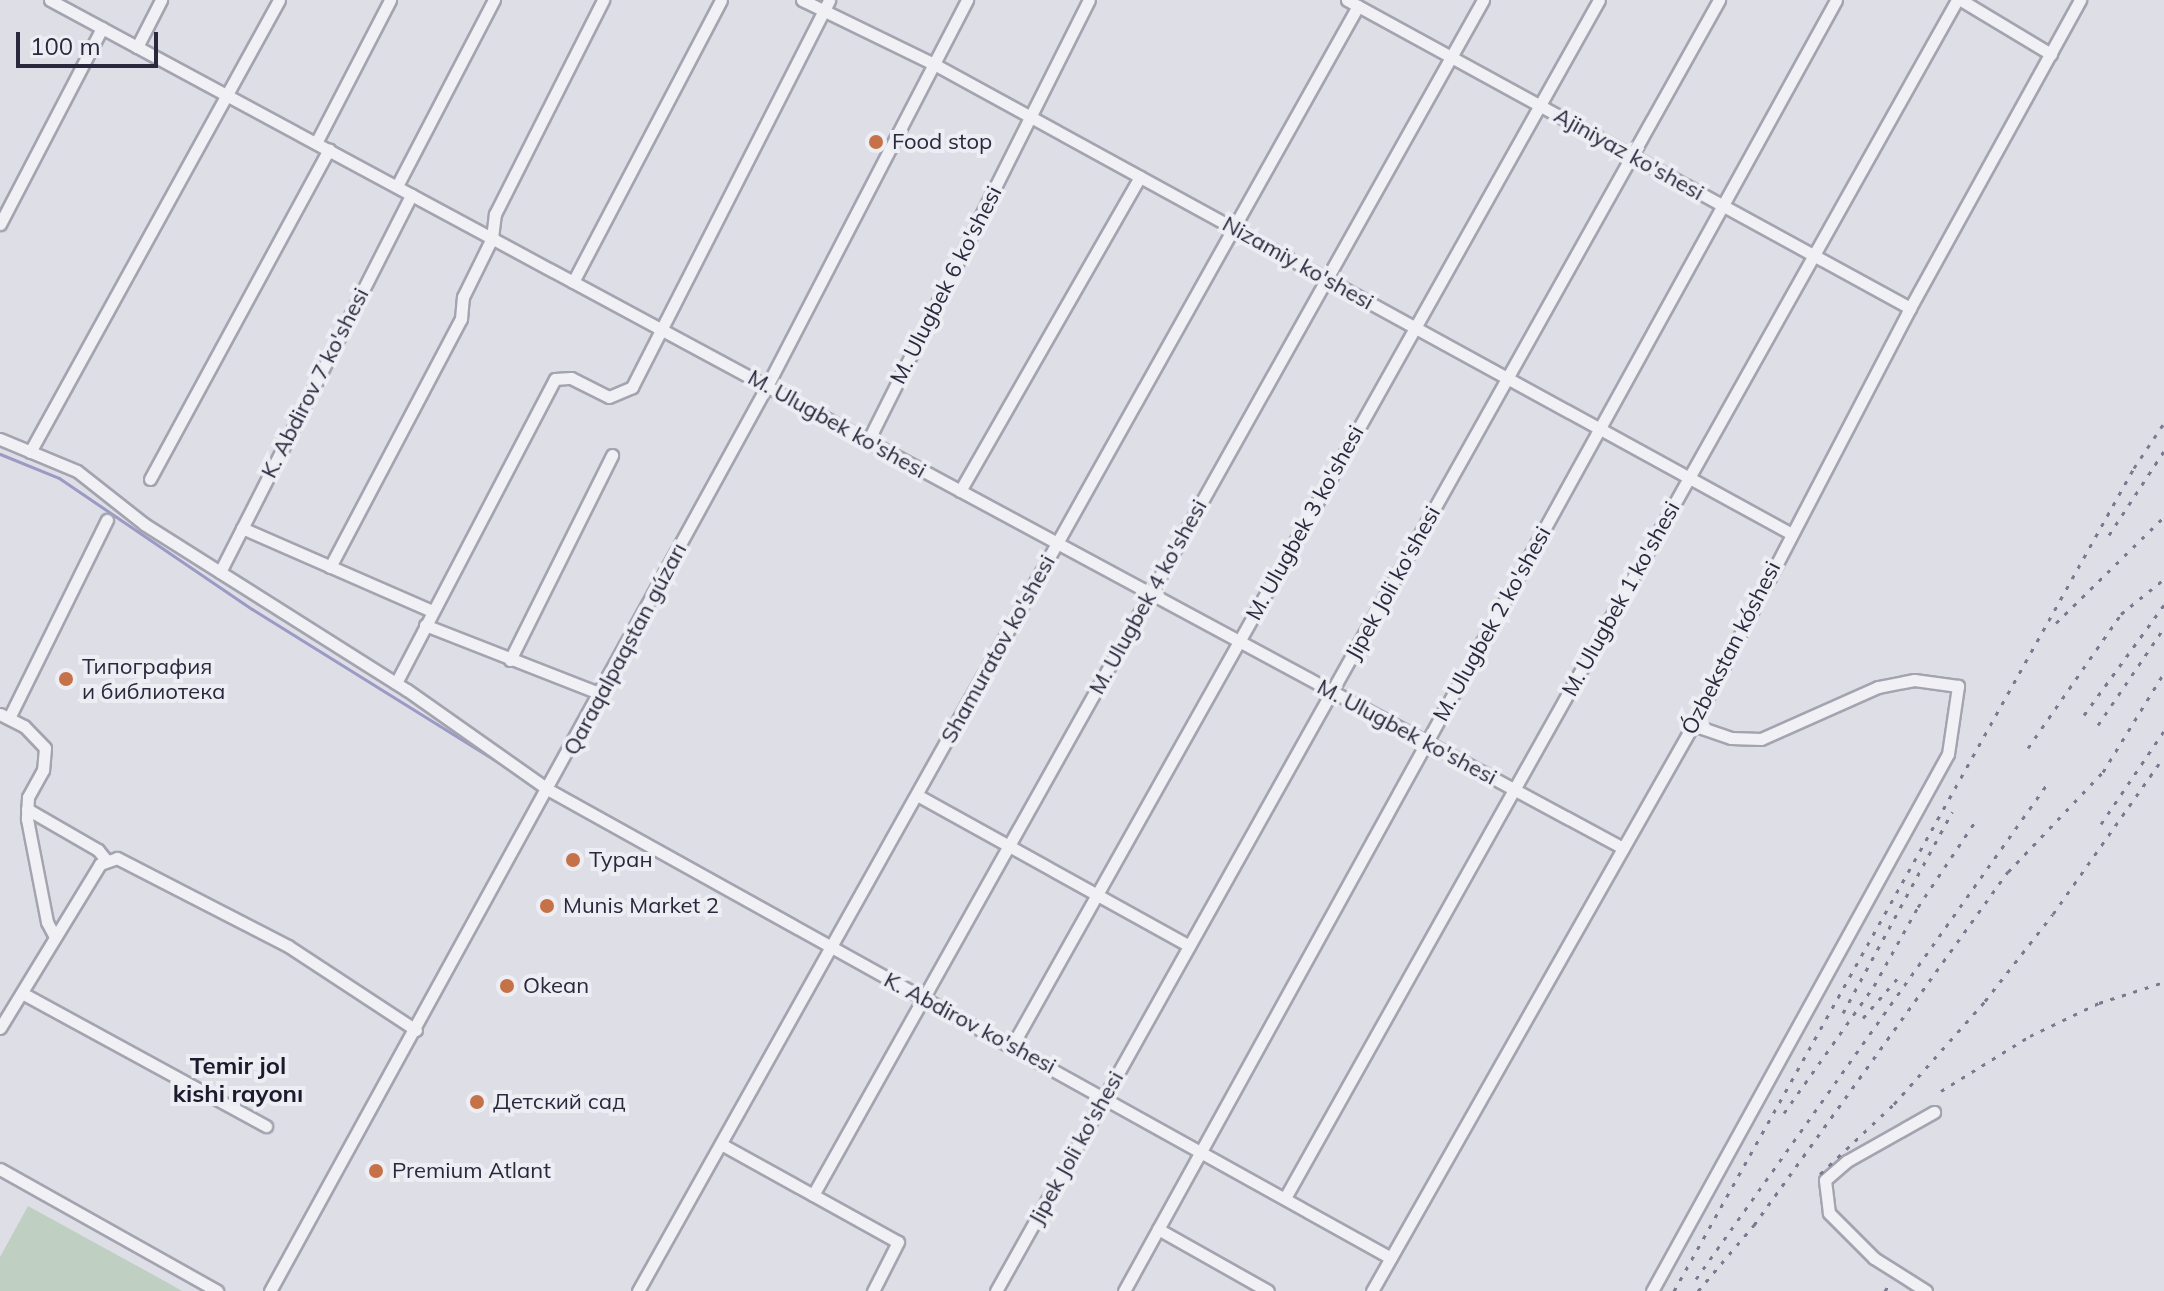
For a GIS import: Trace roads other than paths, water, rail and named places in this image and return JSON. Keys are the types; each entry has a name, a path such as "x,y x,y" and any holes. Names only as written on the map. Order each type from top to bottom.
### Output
{"street":[{"name":"M. Ulugbek ko'shesi","path":"50,0 1623,848"},
{"path":"137,47 161,0"},
{"path":"30,452 279,0"},
{"path":"316,143 390,0"},
{"path":"397,186 494,0"},
{"path":"330,567 461,319 463,297 492,238 495,214 603,0"},
{"path":"573,282 721,0"},
{"name":"Nizamiy ko'shesi","path":"802,0 826,5 1790,533"},
{"name":"Qaraqalpaqstan gúzarı","path":"270,1291 601,694 767,386 967,0"},
{"name":"M. Ulugbek 6 ko'shesi","path":"868,441 1089,0"},
{"name":"M. Ulugbek 4 ko'shesi","path":"813,1195 1483,0"},
{"name":"M. Ulugbek 3 ko'shesi","path":"1012,1046 1599,0"},
{"name":"Jipek Joli ko'shesi","path":"996,1291 1719,0"},
{"name":"M. Ulugbek 2 ko'shesi","path":"1124,1291 1836,0"},
{"path":"1959,0 2051,54"},
{"name":"M. Ulugbek 1 ko'shesi","path":"1285,1198 1959,0"},
{"name":"Ózbekstan kóshesi","path":"1372,1291 1693,725 1790,533 1910,308 2080,0"},
{"name":"Ajiniyaz ko'shesi","path":"1353,3 1910,308"},
{"name":"Shamuratov ko'shesi","path":"638,1291 1234,228 1353,3"},
{"path":"396,683 549,387 567,377 609,397 626,394 826,5"},
{"path":"0,224 102,28"},
{"path":"150,479 329,150"},
{"path":"960,491 1140,177"},
{"name":"K. Abdirov 7 ko'shesi","path":"220,572 411,195"},
{"name":"K. Abdirov ko'shesi","path":"0,439 77,471 144,524 396,683 549,790 831,948 1105,1096 1391,1258"},
{"path":"510,660 612,455"},
{"path":"55,937 47,922 27,809 28,797 43,770 45,748 4,716 107,520"},
{"path":"242,528 432,611"},
{"path":"425,625 510,660 531,662 601,694"},
{"path":"1652,1291 1948,754 1958,686 1914,680 1878,687 1761,739 1731,738 1693,725"},
{"path":"917,795 1189,946"},
{"path":"27,809 98,850 106,860"},
{"path":"0,1028 106,860 117,858 288,946 416,1030"},
{"path":"22,993 266,1126"},
{"path":"1926,1291 1874,1258 1829,1213 1825,1180 1847,1161 1934,1112"},
{"path":"721,1144 898,1242 873,1291"},
{"path":"0,1169 217,1291"},
{"path":"1158,1229 1268,1291"}],"waterway":[{"path":"0,454 59,478 252,609 514,772"}],"railway":[{"path":"1674,1291 2134,468 2164,423"},
{"path":"2109,535 2164,451"},
{"path":"2056,623 2164,517"},
{"path":"2028,748 2121,614 2164,579"},
{"path":"2084,715 2164,605"},
{"path":"2098,725 2164,628"},
{"path":"1698,1291 1754,1225 2008,872 2103,772 2164,673"},
{"path":"2101,824 2164,731"},
{"path":"1820,1174 1894,1104 1985,1001 2053,914 2159,764"},
{"path":"1696,1279 2048,783"},
{"path":"1843,1013 1952,812"},
{"path":"1784,1113 1874,986 1918,907 1977,819"},
{"path":"1863,1018 1902,973"},
{"path":"1941,1091 2030,1036 2099,1003 2164,982"},
{"path":"1885,1291 1891,1281"}],"place":[{"name":"Food stop","path":"876,142"},
{"name":"Типография и библиотека","path":"66,679"},
{"name":"Туран","path":"573,860"},
{"name":"Munis Market 2","path":"547,906"},
{"name":"Okean","path":"507,986"},
{"name":"Детский сад","path":"477,1102"},
{"name":"Premium Atlant","path":"376,1171"}],"district":[{"name":"Temir jol kishi rayonı","path":"238,1080"}]}
